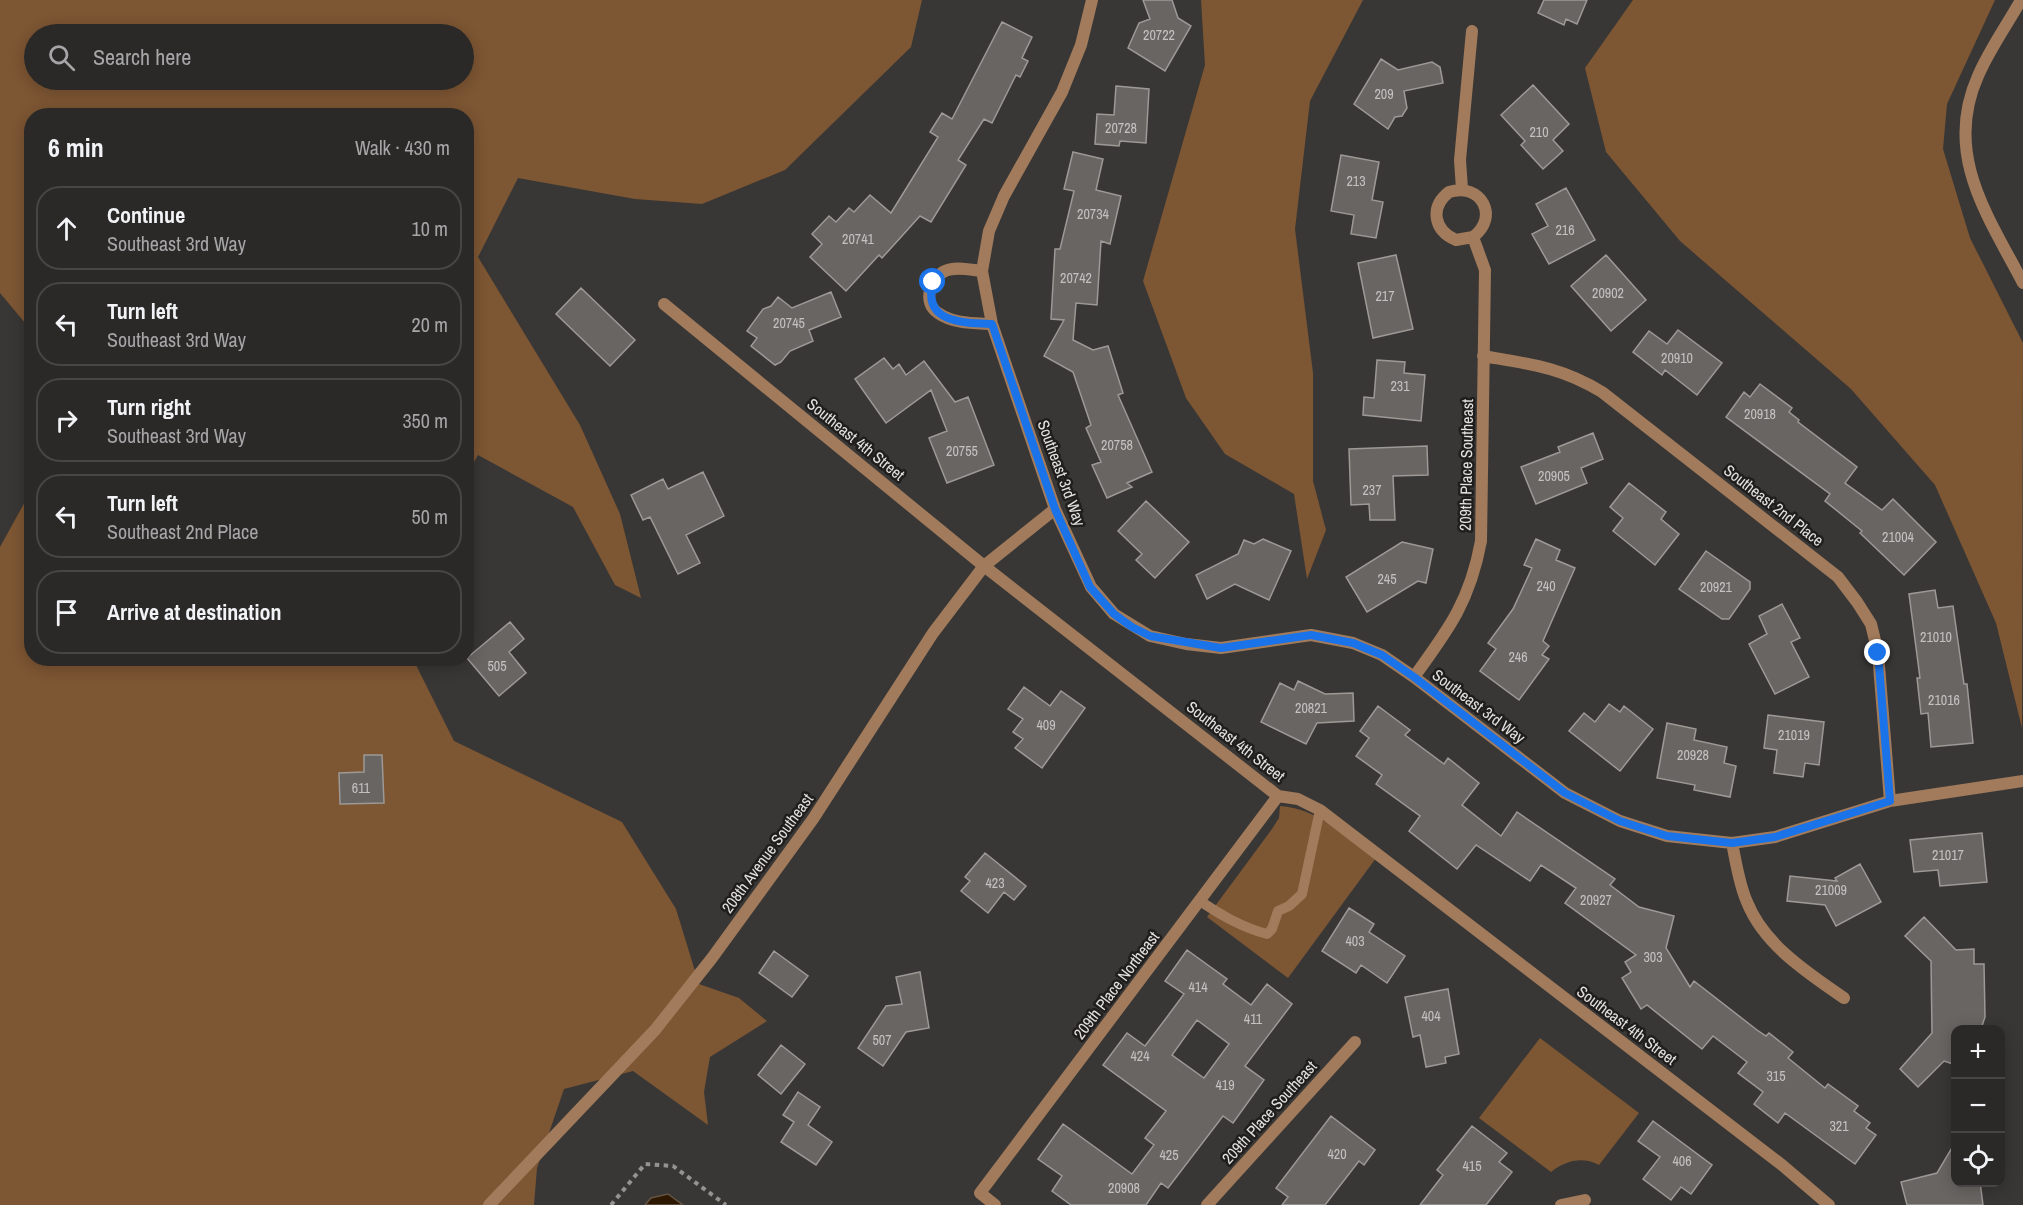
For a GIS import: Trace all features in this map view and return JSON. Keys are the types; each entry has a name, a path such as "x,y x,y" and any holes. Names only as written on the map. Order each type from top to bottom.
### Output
{"street":[{"name":"Southeast 3rd Way","path":"1092,0 1081,45 1062,92 1004,196 989,231 982,271 992,324 1055,509 1090,587 1114,614 1150,636 1221,648 1311,635 1331,637 1382,655 1565,793 1594,810 1620,821 1667,836 1732,843 1775,837 1890,801 2023,781"},
{"path":"2022,0 1978,74 1971,92 1966,126 1971,182 1980,204 2023,283"},
{"path":"1462,189 1460,160 1472,31"},
{"path":"1462,189 1475,193 1486,207 1485,224 1473,237 1456,240 1441,230 1437,222 1437,205 1449,192 1462,189"},
{"name":"209th Place Southeast","path":"1414,677 1453,623 1475,573 1481,541 1485,270 1473,237"},
{"path":"982,271 958,268 945,271 933,282 929,296 931,307 938,314 962,322 992,324"},
{"name":"Southeast 4th Street","path":"664,304 984,566 1278,796 1298,800 1320,810 1782,1165 1829,1205"},
{"name":"Southeast 2nd Place","path":"1483,356 1553,368 1575,376 1593,387 1838,577 1871,624 1878,653 1890,801"},
{"name":"208th Avenue Southeast","path":"489,1205 655,1030 712,958 813,819 933,633 984,566 1055,509"},
{"name":"209th Place Northeast","path":"995,1205 980,1194 1278,796"},
{"path":"1732,843 1747,903 1764,931 1800,968 1844,998"},
{"name":"209th Place Southeast","path":"1207,1205 1355,1042"},
{"path":"1561,1205 1584,1200"}],"lane":[{"path":"1200,901 1230,921 1267,934 1272,929 1278,911 1289,906 1302,894 1320,810"}],"path":[{"path":"611,1205 645,1164 673,1166 726,1205"}],"shaded area":[{"path":"0,0 922,0 911,47 785,170 702,204 635,199 518,178 478,257 580,425 620,514 641,598 615,585 573,507 478,455 474,462 474,108 24,108 24,322 0,293"},
{"path":"1201,0 1363,0 1310,101 1295,229 1313,373 1313,481 1326,530 1307,579 1294,494 1225,454 1186,398 1143,281 1205,65"},
{"path":"1633,0 1995,0 1947,104 1943,149 1970,238 2023,343 2022,728 1996,623 1935,485 1851,389 1680,241 1606,152 1585,68"},
{"path":"24,504 24,666 416,666 454,741 622,822 676,909 699,984 739,998 767,1021 710,1057 704,1092 708,1125 633,1071 564,1089 537,1168 534,1205 0,1205 0,547"},
{"path":"1280,806 1307,812 1319,818 1376,858 1288,978 1207,917 1272,829 1279,818"},
{"path":"1540,1038 1639,1113 1599,1165 1580,1160 1562,1165 1551,1172 1479,1118"},
{"path":"668,1194 683,1205 645,1205 651,1198"}],"building":[{"path":"1143,0 1172,0 1178,18 1191,26 1165,71 1128,48 1139,23 1150,19"},
{"path":"1544,0 1587,0 1577,24 1566,19 1564,25 1538,13"},
{"path":"1002,22 1032,37 1022,58 1028,61 1020,77 1016,75 992,123 984,119 958,160 966,165 931,222 920,216 882,258 879,255 846,291 810,257 822,244 812,234 829,216 836,222 849,208 854,212 870,195 891,213 938,137 930,132 942,113 952,119"},
{"path":"1381,59 1398,70 1432,62 1440,67 1443,83 1404,91 1407,108 1402,116 1395,117 1388,129 1354,104"},
{"path":"1533,85 1569,124 1553,140 1563,151 1543,169 1521,145 1525,141 1501,115"},
{"path":"1116,86 1149,89 1146,143 1120,141 1119,146 1095,144 1097,114 1114,115"},
{"path":"1073,152 1103,159 1096,190 1121,196 1110,244 1101,241 1097,305 1076,303 1073,340 1093,350 1108,346 1123,393 1118,395 1152,472 1127,483 1132,487 1107,498 1092,465 1101,462 1086,428 1091,425 1073,372 1044,356 1064,320 1051,319 1055,249 1060,249 1074,191 1064,189"},
{"path":"1341,155 1379,162 1372,200 1383,202 1376,238 1351,234 1354,215 1331,211"},
{"path":"1566,188 1595,240 1549,264 1532,234 1548,226 1536,204"},
{"path":"1396,255 1413,329 1373,338 1358,263"},
{"path":"1606,255 1646,300 1611,331 1571,286"},
{"path":"581,288 635,340 610,366 556,314"},
{"path":"831,292 841,317 809,330 813,341 790,351 781,362 775,365 751,346 757,338 747,331 763,309 771,306 778,297 792,308"},
{"path":"1678,330 1722,363 1697,395 1665,370 1662,375 1633,352 1649,331 1667,344"},
{"path":"884,358 893,369 899,364 906,375 924,361 955,402 968,397 994,465 947,483 929,438 947,431 931,390 886,423 855,379"},
{"path":"1377,360 1405,362 1404,373 1425,375 1421,421 1363,415 1364,397 1374,398"},
{"path":"1760,384 1792,408 1789,412 1799,420 1798,422 1857,467 1845,483 1882,510 1893,499 1936,542 1904,575 1860,533 1862,531 1825,501 1830,494 1726,417 1744,392 1750,397"},
{"path":"1593,433 1603,459 1581,468 1587,483 1536,504 1521,467 1560,452 1558,447"},
{"path":"1427,446 1428,475 1393,476 1395,520 1370,520 1369,504 1351,505 1349,449"},
{"path":"703,472 724,516 686,535 700,563 678,574 650,517 643,520 631,495 663,479 668,489"},
{"path":"1629,483 1666,512 1661,519 1679,534 1655,565 1613,531 1623,518 1610,507"},
{"path":"1146,501 1189,542 1155,578 1136,560 1142,554 1118,531"},
{"path":"1263,539 1291,551 1269,600 1235,584 1207,599 1196,575 1238,554 1244,540 1254,544"},
{"path":"1536,539 1560,550 1556,560 1575,568 1543,641 1549,646 1542,655 1549,659 1519,700 1480,671 1496,649 1488,643 1513,609 1532,568 1524,565"},
{"path":"1402,542 1433,549 1426,583 1418,581 1367,612 1346,577"},
{"path":"1706,551 1750,582 1750,589 1729,619 1722,619 1679,589"},
{"path":"1935,590 1938,608 1953,606 1964,684 1967,684 1973,743 1931,747 1928,713 1921,714 1917,678 1920,678 1909,594"},
{"path":"1782,604 1800,638 1791,642 1809,677 1775,694 1749,644 1767,634 1759,616"},
{"path":"510,622 524,639 509,652 526,673 499,696 474,666 474,652"},
{"path":"1298,681 1325,694 1353,693 1354,721 1317,723 1306,744 1261,722 1280,683 1294,690"},
{"path":"1024,687 1050,706 1061,691 1085,708 1042,768 1015,748 1023,739 1013,732 1023,719 1008,709"},
{"path":"1609,704 1620,712 1624,706 1653,729 1620,771 1569,731 1584,713 1595,722"},
{"path":"1378,706 1410,730 1405,735 1444,764 1448,758 1479,783 1462,805 1501,836 1517,812 1615,879 1610,885 1639,907 1674,916 1666,948 1690,987 1694,981 1757,1030 1766,1036 1769,1033 1793,1052 1788,1058 1825,1088 1828,1084 1858,1106 1854,1111 1870,1123 1866,1128 1876,1135 1855,1164 1785,1113 1778,1123 1754,1104 1763,1092 1738,1073 1747,1062 1713,1036 1702,1049 1647,1005 1641,1009 1622,978 1631,972 1625,962 1636,955 1565,903 1576,888 1541,865 1530,881 1476,845 1457,869 1409,831 1420,816 1376,784 1382,775 1356,756 1369,738 1360,731"},
{"path":"1768,715 1824,722 1819,765 1805,763 1803,777 1774,773 1777,750 1764,748"},
{"path":"1667,723 1696,729 1694,740 1727,747 1724,763 1736,766 1730,797 1694,790 1695,785 1657,778"},
{"path":"364,755 382,755 384,803 340,804 339,773 364,772"},
{"path":"1982,833 1987,882 1940,886 1938,870 1914,872 1910,840"},
{"path":"985,853 1026,886 1014,900 1004,892 988,913 961,891 970,881 965,877"},
{"path":"1860,864 1881,902 1836,926 1825,905 1787,901 1790,876 1837,881 1835,878"},
{"path":"1349,908 1374,924 1369,932 1405,956 1387,983 1361,965 1356,973 1322,951"},
{"path":"1924,917 1956,950 1974,949 1974,964 1984,964 1985,1017 1982,1025 1951,1025 1951,1063 1944,1061 1918,1087 1900,1069 1932,1033 1931,961 1905,936"},
{"path":"1187,950 1227,979 1223,984 1251,1005 1267,984 1292,1004 1245,1066 1264,1080 1233,1123 1223,1116 1168,1188 1161,1183 1146,1205 1071,1205 1052,1191 1062,1176 1038,1159 1063,1124 1132,1174 1154,1145 1145,1138 1166,1111 1103,1065 1127,1033 1145,1046 1184,994 1165,981","holes":["1197,1020 1229,1044 1204,1078 1172,1055"]},
{"path":"774,951 808,976 792,997 759,973"},
{"path":"920,972 929,1028 906,1032 883,1066 858,1048 886,1006 902,1004 896,977"},
{"path":"1448,989 1459,1054 1445,1057 1446,1063 1426,1067 1420,1035 1413,1037 1405,997"},
{"path":"781,1045 805,1064 781,1094 758,1075"},
{"path":"798,1092 820,1107 808,1125 832,1142 816,1165 781,1142 794,1122 783,1115"},
{"path":"1331,1116 1375,1150 1364,1165 1359,1161 1325,1205 1282,1205 1288,1197 1276,1188"},
{"path":"1653,1121 1712,1165 1691,1194 1681,1187 1671,1200 1643,1179 1660,1157 1638,1141"},
{"path":"1472,1126 1507,1153 1499,1162 1512,1172 1486,1205 1420,1205 1443,1175 1437,1170"},
{"path":"1951,1149 1951,1187 1981,1187 1983,1205 1907,1205 1901,1182 1937,1173"}],"route":[{"path":"933,282 929,296 931,307 938,314 962,322 992,324 1055,509 1090,587 1114,614 1150,636 1186,644 1221,648 1311,635 1353,643 1382,655 1414,677 1565,793 1594,810 1620,821 1667,836 1732,843 1775,837 1890,801 1878,653"}]}
